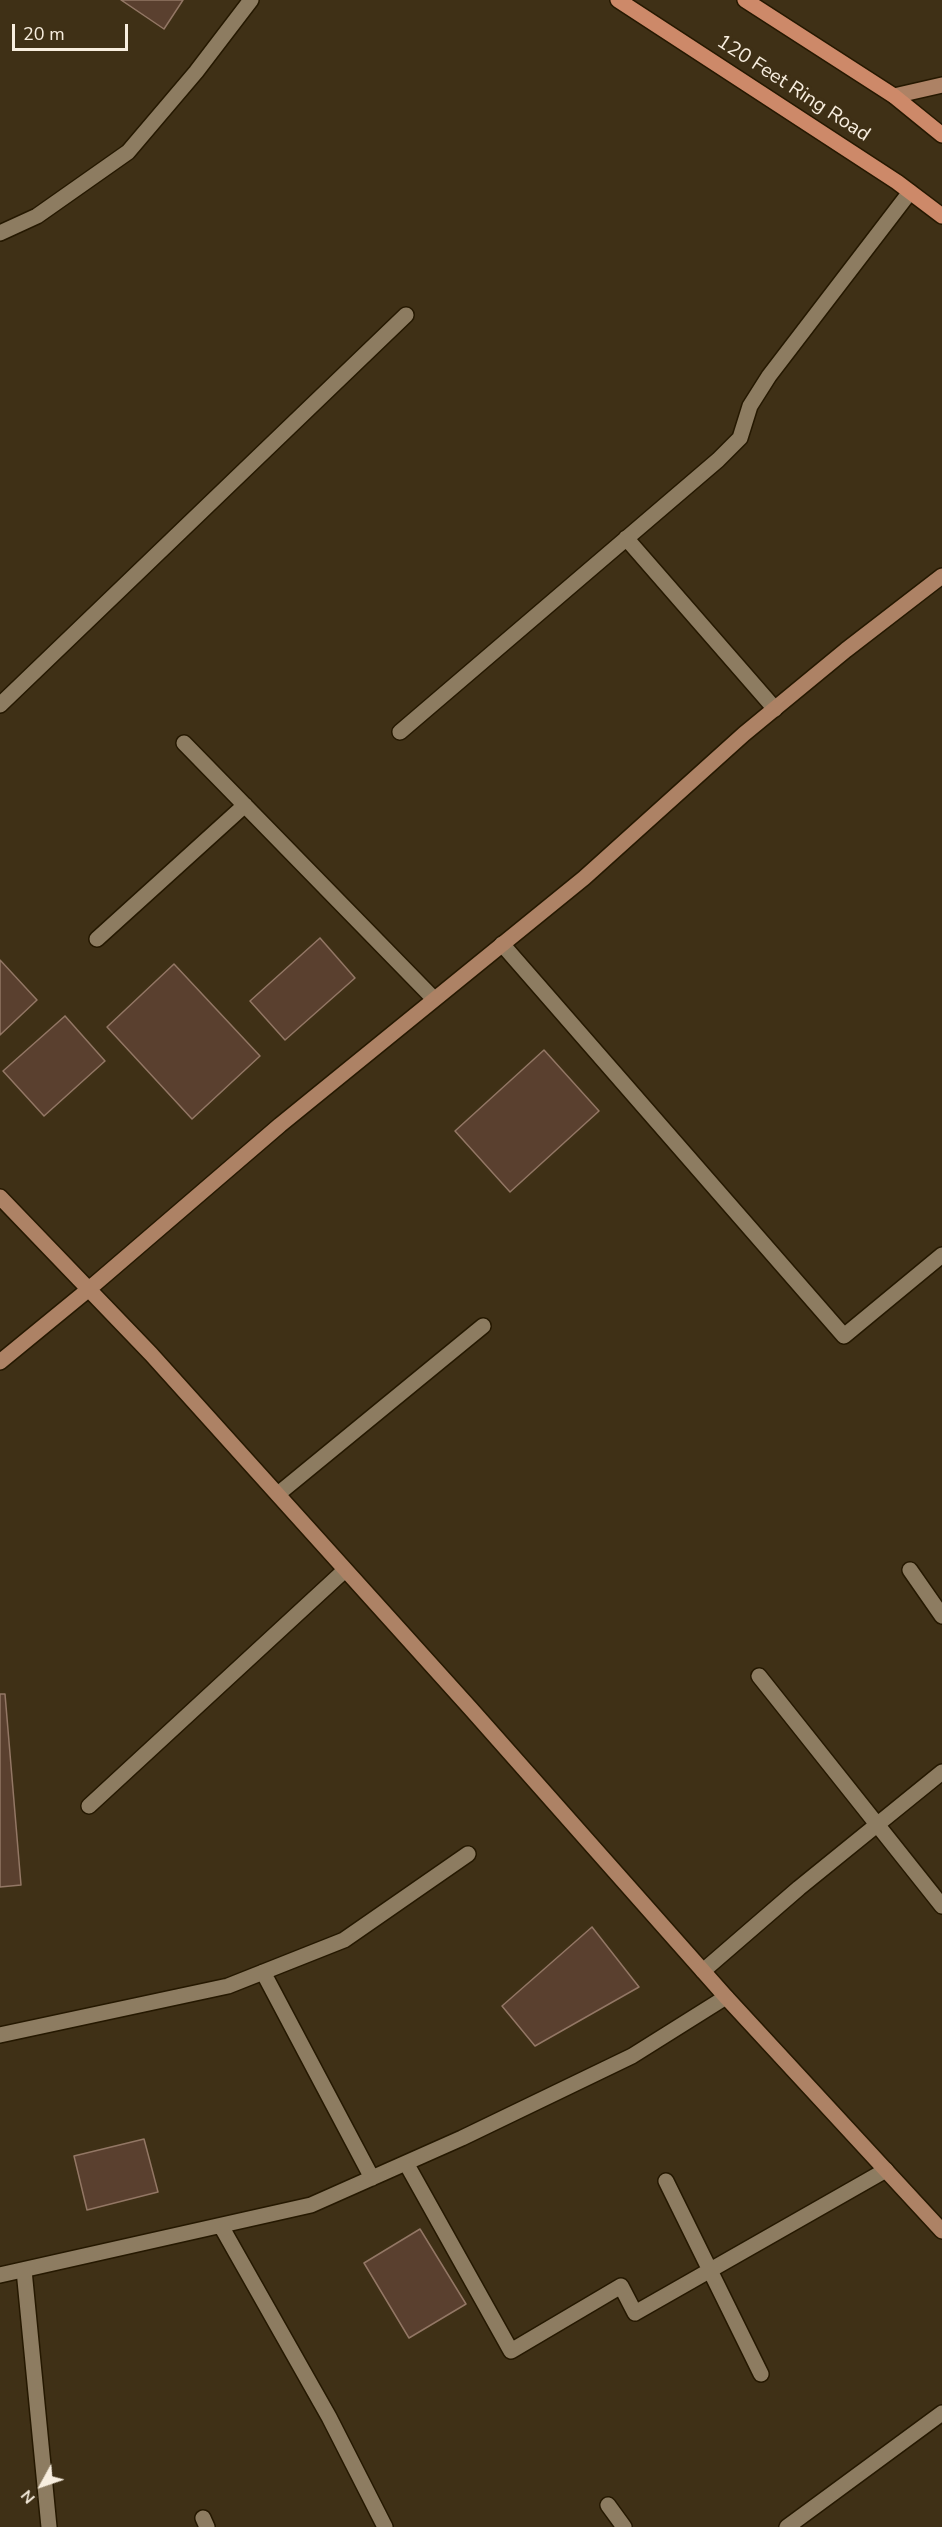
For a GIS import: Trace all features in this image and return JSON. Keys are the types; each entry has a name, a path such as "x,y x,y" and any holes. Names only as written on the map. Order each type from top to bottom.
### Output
{"main road":[{"name":"120 Feet Ring Road","path":"618,0 910,192 942,216"},
{"path":"745,0 894,96 942,135"}],"street":[{"path":"0,233 37,216 128,152 196,72 251,0"},
{"path":"894,96 942,84"},
{"path":"399,732 718,460 740,438 750,406 769,376 910,192"},
{"path":"0,705 406,315"},
{"path":"626,538 775,709"},
{"path":"0,1362 280,1125 584,878 775,709 846,650 942,576"},
{"path":"184,743 434,999"},
{"path":"97,939 245,805"},
{"path":"502,944 844,1336 942,1255"},
{"path":"0,1197 89,1289 278,1494 726,1997 942,2231"},
{"path":"278,1494 483,1326"},
{"path":"89,1806 345,1570"},
{"path":"910,1570 942,1616"},
{"path":"759,1676 942,1906"},
{"path":"703,1971 942,1773"},
{"path":"0,2036 228,1986 344,1940 468,1854"},
{"path":"263,1972 372,2178"},
{"path":"0,2276 311,2205 406,2163 632,2056 726,1997"},
{"path":"406,2163 511,2350 621,2286 635,2313 886,2170"},
{"path":"666,2181 761,2374"},
{"path":"221,2226 329,2417 385,2527"},
{"path":"24,2270 49,2527"},
{"path":"787,2527 942,2413"},
{"path":"608,2505 624,2527"}],"building":[{"path":"121,0 183,0 164,29"},
{"path":"320,938 355,978 285,1040 250,1001"},
{"path":"0,960 37,1000 0,1035"},
{"path":"174,964 260,1056 192,1119 107,1027"},
{"path":"65,1016 105,1061 44,1116 3,1071"},
{"path":"544,1050 599,1111 510,1192 455,1131"},
{"path":"0,1694 5,1694 21,1885 0,1887"},
{"path":"592,1927 639,1987 535,2046 502,2006"},
{"path":"144,2139 158,2192 87,2210 74,2156"},
{"path":"420,2229 466,2304 409,2338 364,2263"}]}
